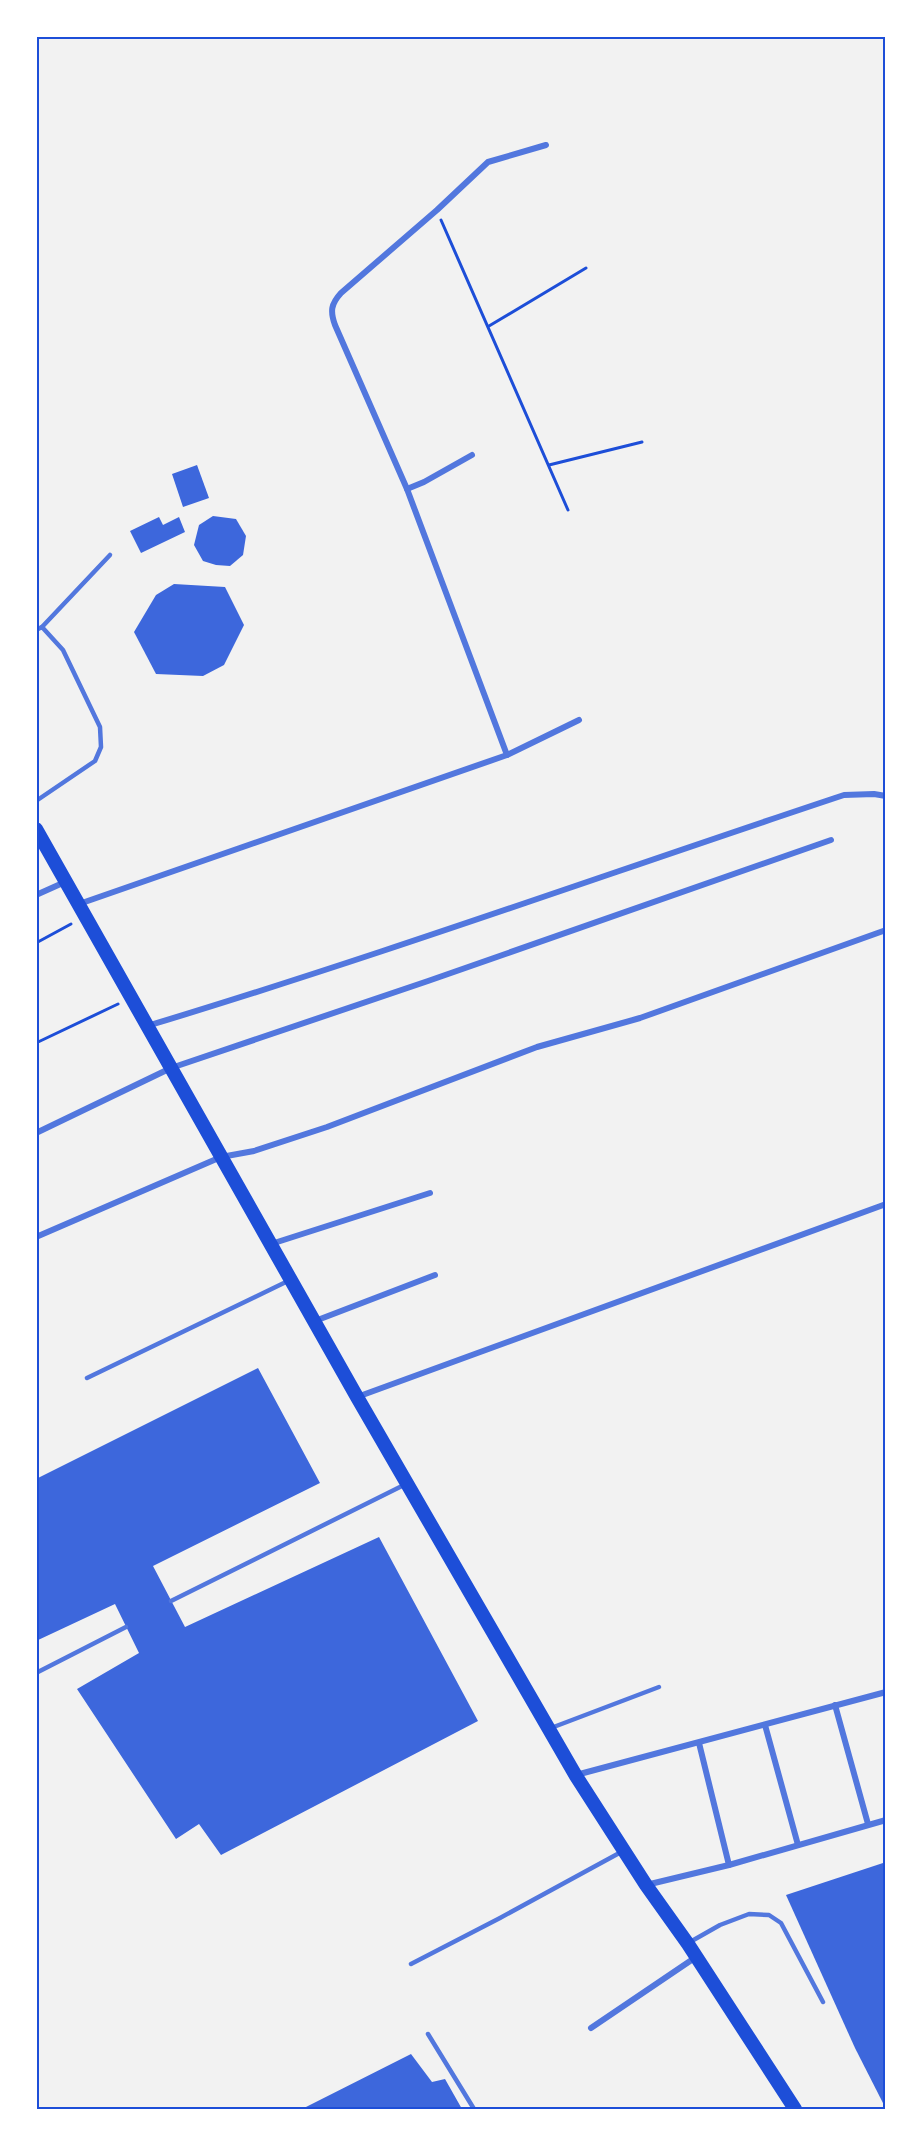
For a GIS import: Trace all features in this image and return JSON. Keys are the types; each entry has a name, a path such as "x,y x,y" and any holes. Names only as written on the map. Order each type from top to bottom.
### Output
{"main road":[{"path":"36,829 357,1397 548,1729 646,1885 688,1944 795,2109"}],"street":[{"path":"507,755 407,489 335,325 331,310 335,299 341,293 437,210 488,162 546,145"},
{"path":"407,489 472,455"},
{"path":"82,910 507,755 579,720"},
{"path":"147,1026 426,938 844,795 886,796"},
{"path":"36,1133 171,1068 831,840"},
{"path":"36,895 66,882"},
{"path":"36,1237 221,1157 254,1151 327,1127 537,1047 640,1018 886,930"},
{"path":"270,1244 430,1193"},
{"path":"357,1397 886,1204"},
{"path":"314,1321 435,1275"},
{"path":"576,1776 886,1692"},
{"path":"835,1705 868,1824"},
{"path":"765,1725 798,1845"},
{"path":"699,1743 729,1864"},
{"path":"646,1885 886,1820"},
{"path":"591,2028 696,1957"}],"lane":[{"path":"36,630 42,627 110,555"},
{"path":"36,801 95,761 101,747 100,727 68,659 42,627"},
{"path":"87,1378 291,1280"},
{"path":"171,1601 406,1483"},
{"path":"36,1673 126,1627"},
{"path":"548,1729 659,1687"},
{"path":"411,1964 625,1850"},
{"path":"688,1944 720,1925 749,1914 769,1915 781,1923 823,2002"},
{"path":"428,2034 474,2109"}],"path":[{"path":"437,210 568,510"},
{"path":"489,326 586,268"},
{"path":"549,465 642,442"},
{"path":"36,943 82,910"},
{"path":"36,1043 131,998"}],"building":[{"path":"197,465 209,498 183,507 172,474"},
{"path":"213,516 236,519 246,536 243,555 230,566 203,561 194,545 199,525"},
{"path":"159,517 163,525 179,517 185,532 141,553 130,531"},
{"path":"174,584 225,587 244,625 224,665 203,676 156,674 134,632 156,595"},
{"path":"258,1368 320,1483 153,1566 185,1627 379,1537 478,1721 221,1855 199,1824 176,1839 77,1689 139,1653 115,1604 36,1641 36,1479"},
{"path":"886,1862 886,2109 855,2048 786,1895"},
{"path":"411,2054 432,2082 445,2079 462,2109 302,2109"}]}
